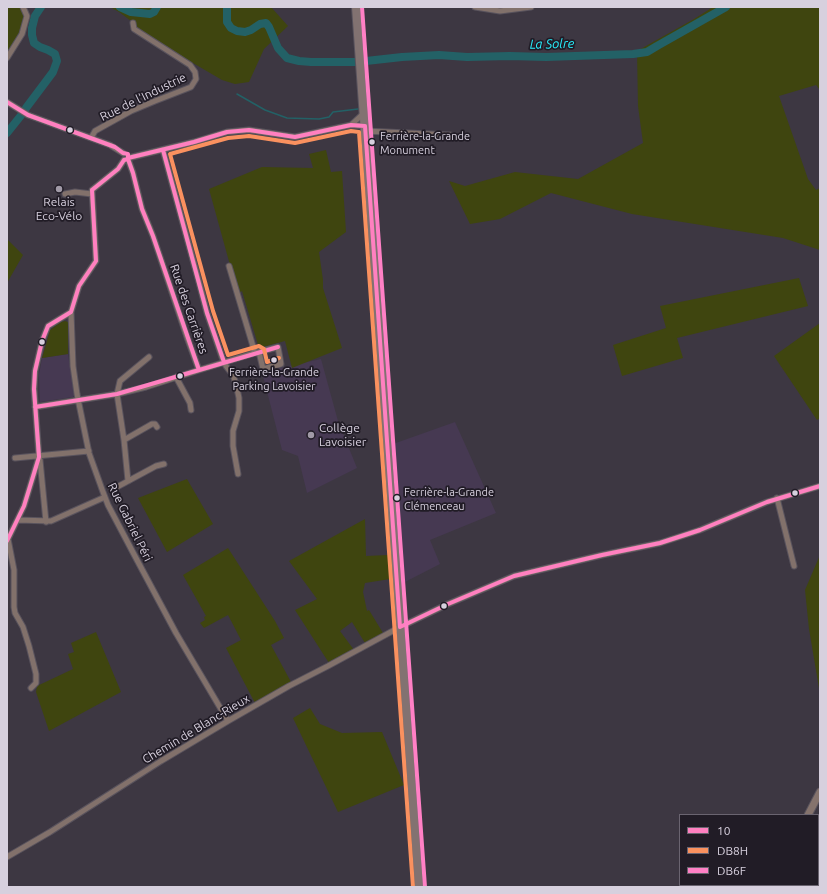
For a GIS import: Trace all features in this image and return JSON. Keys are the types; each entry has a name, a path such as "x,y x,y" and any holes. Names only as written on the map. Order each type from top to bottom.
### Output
{"main road":[{"path":"356,7 419,887"}],"street":[{"path":"7,58 22,34 27,16 23,7"},
{"path":"475,7 500,10 531,7"},
{"name":"Rue de l'Industrie","path":"91,138 95,131 131,111 191,87 196,79 195,72 190,65 134,29 133,23"},
{"path":"7,102 24,113 115,147 125,157"},
{"path":"125,157 163,150 227,132 249,130 295,137 351,124 364,113"},
{"path":"351,124 365,128 450,135"},
{"path":"163,150 207,313 224,362 233,375 239,398 239,411 233,431 233,446 238,474"},
{"path":"65,194 75,192 92,192 118,169 125,157"},
{"name":"Rue des Carrières","path":"125,157 134,173 142,209 153,236 199,370"},
{"name":"Rue Gabriel Péri","path":"92,192 96,261 79,286 71,312 73,366 89,452 105,497 137,560 176,633 228,721"},
{"path":"35,407 117,394 224,362 257,353 278,347 282,364 263,368 257,353 239,304 228,266"},
{"path":"46,522 35,407 35,371 37,358 46,329 52,323 71,312"},
{"path":"128,481 117,394 120,381 149,358"},
{"path":"176,377 190,403 191,410"},
{"path":"124,440 152,424 155,424 157,427"},
{"path":"15,458 89,452"},
{"path":"31,688 36,683 36,674 23,627 15,613 13,591 14,570 8,540 18,520 40,457"},
{"path":"117,487 156,466 164,464"},
{"name":"Chemin de Blanc-Rieux","path":"7,857 50,832 161,760 289,686 400,627 448,604 514,576 560,564 660,543 700,530 777,498 820,486"},
{"path":"18,520 51,521 105,497"},
{"path":"777,498 794,566"},
{"path":"809,814 820,792"}],"shaded area":[{"path":"68,354 74,395 73,397 40,402 39,375 42,358"},
{"name":"Collège Lavoisier","path":"321,359 338,421 357,468 307,493 298,456 282,450 262,372"},
{"path":"455,422 496,513 430,540 440,564 403,583 393,444"}],"green space":[{"path":"7,7 21,7 25,14 21,33 8,51 7,50"},
{"path":"110,7 271,7 288,26 264,49 249,82 235,84 222,80 152,39 133,26 131,21"},
{"path":"713,7 820,7 820,90 816,85 779,96 808,179 816,190 820,188 820,250 783,238 632,214 551,193 500,219 470,224 449,181 465,186 515,172 578,179 643,143 638,106 637,51"},
{"path":"326,150 331,172 342,171 346,232 319,252 323,288 342,348 292,368 285,341 259,348 242,291 238,294 209,189 262,167 313,168 309,154"},
{"path":"7,239 23,255 7,283"},
{"path":"799,278 808,306 677,338 683,358 622,376 613,345 666,328 660,306"},
{"path":"61,322 68,322 68,354 42,358 50,330"},
{"path":"820,323 820,418 817,420 774,356"},
{"path":"187,479 213,524 167,552 138,498"},
{"path":"365,519 366,556 388,555 390,579 365,583 363,592 367,611 369,610 383,633 365,643 352,622 340,631 354,650 329,663 295,610 317,599 289,561"},
{"path":"228,548 275,621 284,638 271,645 291,682 255,703 226,648 241,640 228,615 204,628 200,623 205,620 204,617 206,616 183,575"},
{"path":"820,555 820,694 809,629 805,590"},
{"path":"96,632 121,692 49,731 36,692 37,686 73,669 68,654 74,652 71,643"},
{"path":"310,708 320,724 342,733 382,732 404,785 338,812 293,718"}],"waterway":[{"name":"La Solre","path":"7,133 53,72 57,61 55,54 34,43 32,28 35,16 41,7"},
{"name":"La Solre","path":"120,7 131,12 150,14 154,12 157,7"},
{"name":"La Solre","path":"227,7 227,22 231,28 237,31 245,32 260,24 266,23 278,48 287,58 311,62 355,62"},
{"name":"La Solre","path":"366,61 439,55 467,57 546,57 633,54 647,52 726,7"},
{"path":"237,94 265,110 287,118 319,119 329,117 333,112 358,109"}],"transit line":[{"name":"DB6F","path":"362,7 425,887"},
{"name":"10","path":"7,102 28,115 115,147 123,153 128,154 128,159 124,160 118,169 92,190"},
{"name":"10","path":"128,158 194,142 227,132 249,130 295,137 351,125 365,126"},
{"name":"10","path":"365,126 400,627"},
{"name":"DB8H","path":"279,358 267,362 264,349 259,346 228,355 213,311 170,154 228,138 249,136 295,143 351,131 359,132 413,887"},
{"name":"10","path":"163,150 207,313 224,362"},
{"name":"10","path":"128,159 142,209 153,236 199,370"},
{"name":"10","path":"7,541 24,506 39,457 34,389 35,371 42,341 48,326 71,312 79,286 96,261 92,190"},
{"name":"10","path":"35,407 117,394 278,347"},
{"name":"10","path":"400,627 448,604 514,576 660,543 700,530 767,502 820,486"}],"place":[{"name":"Ferrière-la-Grande Monument","path":"372,142"},
{"name":"Relais Eco-Vélo","path":"59,189"},
{"name":"Ferrière-la-Grande Parking Lavoisier","path":"274,360"},
{"name":"Collège Lavoisier","path":"311,435"},
{"name":"Ferrière-la-Grande Clémenceau","path":"397,498"}]}
